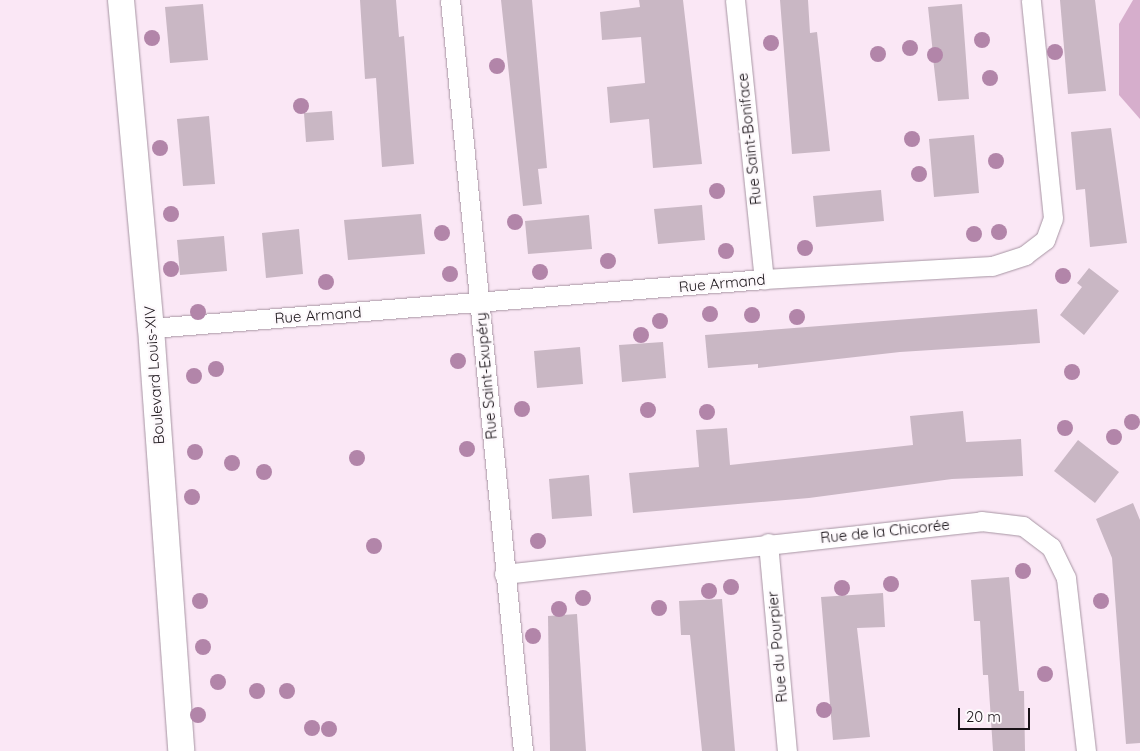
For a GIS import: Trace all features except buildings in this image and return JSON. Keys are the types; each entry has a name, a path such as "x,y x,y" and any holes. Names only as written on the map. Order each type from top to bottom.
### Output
{"main road":[{"name":"Boulevard Louis-XIV","path":"120,0 151,328 181,751"}],"street":[{"name":"Rue Saint-Exupéry","path":"450,0 504,574 523,751"},
{"name":"Rue Saint-Boniface","path":"734,0 764,279"},
{"name":"Rue Armand","path":"151,328 479,304 764,279 992,266 1025,255 1045,240 1053,218 1031,0"},
{"name":"Rue de la Chicorée","path":"504,574 768,543 981,521 1023,526 1051,547 1066,578 1086,751"},
{"name":"Rue du Pourpier","path":"768,543 787,751"}],"shaded area":[{"path":"1133,0 1140,0 1140,119 1119,95 1119,24"}]}
